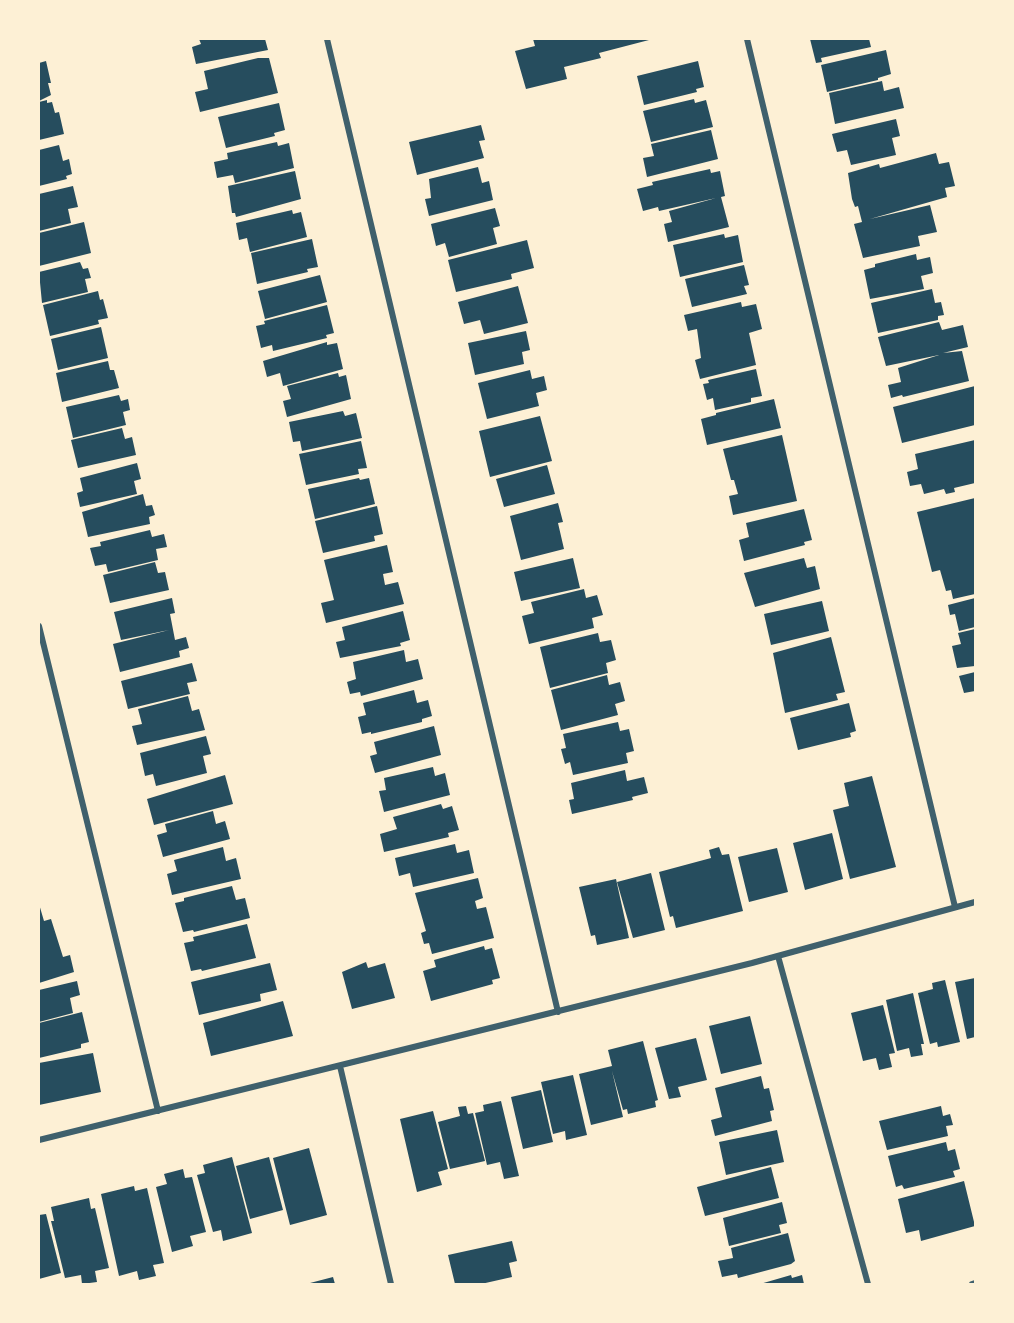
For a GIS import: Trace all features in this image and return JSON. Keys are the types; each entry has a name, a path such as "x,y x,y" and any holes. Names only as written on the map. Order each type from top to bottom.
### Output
{"street":[{"path":"327,39 558,1012"},
{"path":"747,39 955,907"},
{"path":"39,626 158,1111"},
{"path":"39,1140 558,1012 778,956 975,902"},
{"path":"778,956 868,1284"},
{"path":"340,1066 391,1284"}],"building":[{"path":"199,39 265,39 268,50 196,64 192,47 201,44"},
{"path":"533,39 649,40 599,53 601,58 564,67 567,79 526,89 515,51 535,46"},
{"path":"810,39 869,39 871,47 821,58 822,62 816,63"},
{"path":"886,50 891,74 878,78 878,80 827,92 821,65"},
{"path":"258,58 269,58 278,93 200,112 195,92 208,89 204,71"},
{"path":"46,61 51,95 39,101 39,63"},
{"path":"698,61 704,87 696,89 697,92 644,105 637,76"},
{"path":"882,81 884,91 899,87 904,108 835,124 829,93"},
{"path":"694,99 695,103 706,100 713,127 651,142 643,111"},
{"path":"47,100 47,103 52,102 55,113 59,112 64,134 39,140 39,102"},
{"path":"279,103 285,130 274,133 275,136 226,148 218,117"},
{"path":"896,119 900,136 892,138 896,155 851,165 847,150 837,152 832,134"},
{"path":"481,125 485,140 479,141 484,158 417,175 409,142"},
{"path":"711,130 718,159 647,177 643,158 654,156 651,144"},
{"path":"277,142 278,146 289,143 294,168 235,183 233,175 217,178 214,162 228,159 227,153"},
{"path":"59,145 63,161 69,159 72,174 66,176 67,179 39,186 39,150"},
{"path":"936,153 939,164 949,162 955,186 945,188 947,197 870,219 930,205 937,232 918,236 920,246 863,258 854,224 862,222 858,206 855,207 852,199 848,173 879,164 880,168"},
{"path":"478,167 482,183 489,181 493,200 429,216 425,199 431,198 429,179"},
{"path":"710,169 711,173 720,171 725,196 721,197 729,227 668,242 664,224 672,222 669,211 716,198 659,211 658,207 643,211 637,189 653,185 652,182"},
{"path":"295,171 301,199 236,217 235,213 232,213 228,186"},
{"path":"73,186 78,207 68,209 71,223 39,231 39,194"},
{"path":"495,208 500,226 493,228 497,244 449,257 445,243 436,246 431,224"},
{"path":"292,210 293,214 301,212 307,237 250,252 247,238 239,240 236,223"},
{"path":"84,222 91,253 39,266 39,233"},
{"path":"724,234 725,238 738,235 743,262 680,277 673,245"},
{"path":"312,239 318,267 307,269 308,272 257,284 251,253"},
{"path":"527,240 534,268 511,274 512,279 456,292 448,260"},
{"path":"916,254 917,260 930,257 933,273 921,276 924,289 870,299 864,270 875,267 875,264"},
{"path":"80,262 83,269 88,268 91,278 85,279 88,292 42,303 39,272"},
{"path":"744,265 749,285 744,286 747,294 692,307 685,279"},
{"path":"320,275 327,302 265,319 258,291"},
{"path":"518,286 528,323 484,334 480,320 464,324 458,302"},
{"path":"932,289 935,303 941,302 944,315 938,316 938,320 878,333 871,303"},
{"path":"98,291 100,300 103,299 108,318 98,320 99,324 50,336 43,305"},
{"path":"741,302 742,307 756,304 762,329 749,333 756,365 700,379 695,360 701,358 697,329 688,331 684,315"},
{"path":"327,305 334,333 326,335 327,338 273,351 272,345 261,348 256,326 265,324 264,321"},
{"path":"939,322 942,330 963,325 968,347 943,353 962,351 969,381 891,398 888,385 901,382 898,368 939,355 886,366 878,337"},
{"path":"101,327 108,358 58,370 51,339"},
{"path":"526,331 530,350 522,352 524,364 475,375 468,343"},
{"path":"327,342 327,345 337,343 343,369 283,386 280,373 267,377 263,361"},
{"path":"108,361 110,370 114,370 119,388 62,402 56,373"},
{"path":"756,369 762,396 751,398 751,402 715,410 713,398 707,400 703,384 709,383 708,380"},
{"path":"530,370 532,379 544,376 547,390 536,393 539,406 487,419 478,383"},
{"path":"338,373 339,377 346,375 351,399 287,417 283,401 291,399 287,386"},
{"path":"975,386 975,425 902,443 893,407"},
{"path":"119,395 121,401 128,399 130,410 123,412 126,425 73,438 66,407"},
{"path":"774,399 781,428 707,445 701,419 716,415 716,413"},
{"path":"343,411 345,416 356,413 362,438 302,451 300,441 293,442 289,422"},
{"path":"540,416 552,461 490,477 479,431"},
{"path":"122,428 125,439 132,437 136,455 78,468 71,440"},
{"path":"782,435 797,501 733,515 729,496 738,494 734,480 731,480 723,449"},
{"path":"975,440 975,483 954,488 955,492 946,494 944,489 924,494 921,484 910,486 907,472 918,469 915,454"},
{"path":"361,441 367,468 358,469 359,474 306,485 299,454"},
{"path":"137,463 141,479 134,481 137,494 80,507 77,493 83,491 80,478"},
{"path":"547,465 555,494 504,507 496,479"},
{"path":"359,478 360,480 369,478 375,504 315,519 308,489"},
{"path":"143,494 146,506 152,505 155,515 149,517 150,524 88,537 82,512"},
{"path":"975,498 975,594 953,599 951,590 946,591 940,570 932,572 917,512"},
{"path":"558,503 563,522 558,523 564,549 521,560 510,516"},
{"path":"377,506 383,534 374,536 375,541 323,553 315,521"},
{"path":"804,509 812,540 804,542 805,545 744,561 739,540 749,537 746,523"},
{"path":"150,530 152,537 164,534 167,547 156,549 158,560 108,572 106,564 95,566 90,548 101,546 100,542"},
{"path":"387,545 393,572 383,574 385,585 398,582 404,604 326,623 321,603 334,600 324,560"},
{"path":"573,558 580,588 521,601 514,572"},
{"path":"804,558 807,568 815,566 820,589 755,607 744,573"},
{"path":"155,562 158,573 165,572 169,590 110,603 103,575"},
{"path":"584,589 586,598 597,595 603,615 592,618 594,628 529,644 522,616 534,613 531,602"},
{"path":"172,598 175,613 170,614 175,640 186,637 189,648 179,651 180,657 120,672 113,644 169,630 121,640 114,612"},
{"path":"975,598 975,627 959,631 955,614 950,615 948,605"},
{"path":"822,601 829,631 771,645 764,614"},
{"path":"403,611 410,640 400,643 401,646 340,658 336,642 345,640 342,627"},
{"path":"975,629 975,666 957,668 952,646 961,644 958,633"},
{"path":"598,633 600,642 611,640 616,660 606,663 608,673 550,688 540,647"},
{"path":"831,637 845,692 836,694 838,700 785,713 773,653"},
{"path":"404,650 406,662 418,659 423,679 361,696 360,692 350,694 347,682 356,679 353,662"},
{"path":"192,663 197,681 187,683 190,694 128,709 121,681"},
{"path":"975,672 975,691 964,693 959,676"},
{"path":"607,675 609,685 620,682 625,701 615,704 618,715 561,730 551,690"},
{"path":"414,690 417,703 428,700 432,716 422,719 422,722 362,734 358,717 366,715 363,703"},
{"path":"188,696 192,711 199,709 205,730 137,745 132,726 142,724 138,709"},
{"path":"849,703 856,731 850,733 851,737 798,750 790,718"},
{"path":"618,722 620,731 629,729 634,751 626,753 628,763 573,775 570,762 565,764 561,749 566,748 563,734"},
{"path":"434,726 441,755 375,773 370,756 377,754 374,742"},
{"path":"206,736 211,754 203,756 207,773 156,786 153,774 145,776 140,753"},
{"path":"433,767 435,776 445,773 450,795 384,812 379,791 386,790 384,778"},
{"path":"625,770 627,781 644,777 648,793 632,797 633,800 572,814 569,800 574,799 571,783"},
{"path":"225,775 233,804 154,825 147,799"},
{"path":"872,776 896,867 850,879 833,810 849,806 844,783"},
{"path":"441,804 443,809 452,806 459,830 448,833 449,837 384,852 380,834 397,829 393,817"},
{"path":"213,811 216,824 225,821 230,839 163,857 157,835 167,832 165,824"},
{"path":"832,833 843,879 805,890 793,843"},
{"path":"455,844 457,853 469,850 474,873 413,887 410,873 399,876 395,858"},
{"path":"223,847 226,861 236,858 241,879 172,895 167,874 177,871 174,860"},
{"path":"719,847 722,855 729,854 743,911 676,928 673,916 670,917 659,872 711,858 709,850"},
{"path":"777,848 788,892 749,902 738,857"},
{"path":"651,873 665,930 633,938 617,882"},
{"path":"478,878 483,898 475,901 477,909 486,907 494,938 432,954 429,943 424,944 421,933 426,931 415,893"},
{"path":"616,879 629,938 597,945 595,935 591,936 579,887"},
{"path":"232,886 236,900 245,898 250,918 194,932 193,930 183,932 175,903 184,901 184,898"},
{"path":"39,904 44,921 51,919 63,957 70,955 74,972 39,983"},
{"path":"247,924 256,958 202,971 201,969 191,971 184,943 194,941 193,937"},
{"path":"484,946 485,950 492,948 500,978 492,980 493,984 431,1001 423,971 436,967 434,960"},
{"path":"366,962 368,968 385,963 395,998 352,1009 342,972"},
{"path":"270,963 277,990 260,994 261,1001 199,1015 191,982"},
{"path":"975,978 975,1037 967,1039 955,982"},
{"path":"945,980 960,1042 938,1047 937,1042 930,1044 918,993 933,989 932,983"},
{"path":"77,981 80,995 70,998 73,1013 39,1022 39,990"},
{"path":"913,993 924,1044 921,1044 923,1055 911,1057 909,1048 897,1051 886,1000"},
{"path":"283,1001 293,1036 211,1056 203,1023"},
{"path":"883,1005 895,1053 889,1054 892,1067 879,1070 876,1058 863,1061 851,1013"},
{"path":"82,1012 89,1042 81,1044 81,1048 39,1058 39,1023"},
{"path":"750,1016 762,1064 721,1074 709,1026"},
{"path":"696,1038 707,1080 678,1087 681,1097 669,1099 655,1048"},
{"path":"643,1041 658,1100 655,1101 656,1107 628,1114 627,1109 623,1110 612,1071 623,1117 591,1125 579,1074 612,1066 608,1050"},
{"path":"93,1053 101,1092 39,1105 39,1063"},
{"path":"573,1075 587,1135 566,1140 565,1131 553,1134 541,1082"},
{"path":"761,1076 764,1089 769,1088 774,1110 770,1111 772,1121 715,1136 711,1120 722,1117 715,1088"},
{"path":"541,1090 553,1142 523,1149 511,1097"},
{"path":"501,1101 519,1176 504,1179 500,1162 487,1165 475,1113 484,1111 483,1105"},
{"path":"466,1106 468,1114 473,1113 485,1161 450,1169 438,1122 460,1116 458,1107"},
{"path":"941,1106 943,1116 950,1114 953,1125 946,1126 948,1136 887,1150 879,1121"},
{"path":"433,1111 448,1169 438,1172 442,1185 417,1192 400,1119"},
{"path":"777,1130 784,1162 726,1175 719,1142"},
{"path":"946,1142 948,1151 955,1149 960,1169 953,1171 955,1177 904,1189 902,1185 896,1187 888,1156"},
{"path":"309,1148 327,1215 290,1225 273,1158"},
{"path":"232,1157 252,1233 223,1241 221,1230 213,1232 197,1175 205,1173 203,1165"},
{"path":"269,1157 283,1210 250,1219 236,1166"},
{"path":"771,1167 779,1198 705,1216 697,1187"},
{"path":"183,1169 185,1178 192,1177 206,1232 190,1236 193,1246 172,1252 156,1187 167,1184 164,1174"},
{"path":"964,1181 975,1226 921,1241 919,1230 906,1233 898,1199"},
{"path":"134,1186 135,1191 147,1188 164,1263 153,1265 156,1276 139,1280 137,1271 119,1276 101,1194"},
{"path":"89,1198 91,1209 95,1208 109,1268 95,1271 97,1282 82,1284 81,1275 65,1278 51,1221 54,1221 51,1207"},
{"path":"782,1202 787,1223 779,1225 781,1233 729,1246 723,1218"},
{"path":"46,1214 61,1273 39,1279 39,1215"},
{"path":"788,1233 795,1261 791,1264 738,1278 737,1274 722,1277 718,1261 733,1258 731,1248"},
{"path":"512,1241 517,1261 509,1263 512,1277 481,1284 455,1284 448,1255"},
{"path":"791,1275 792,1278 802,1275 804,1284 760,1284"},
{"path":"333,1277 335,1284 310,1284 310,1283"}]}
